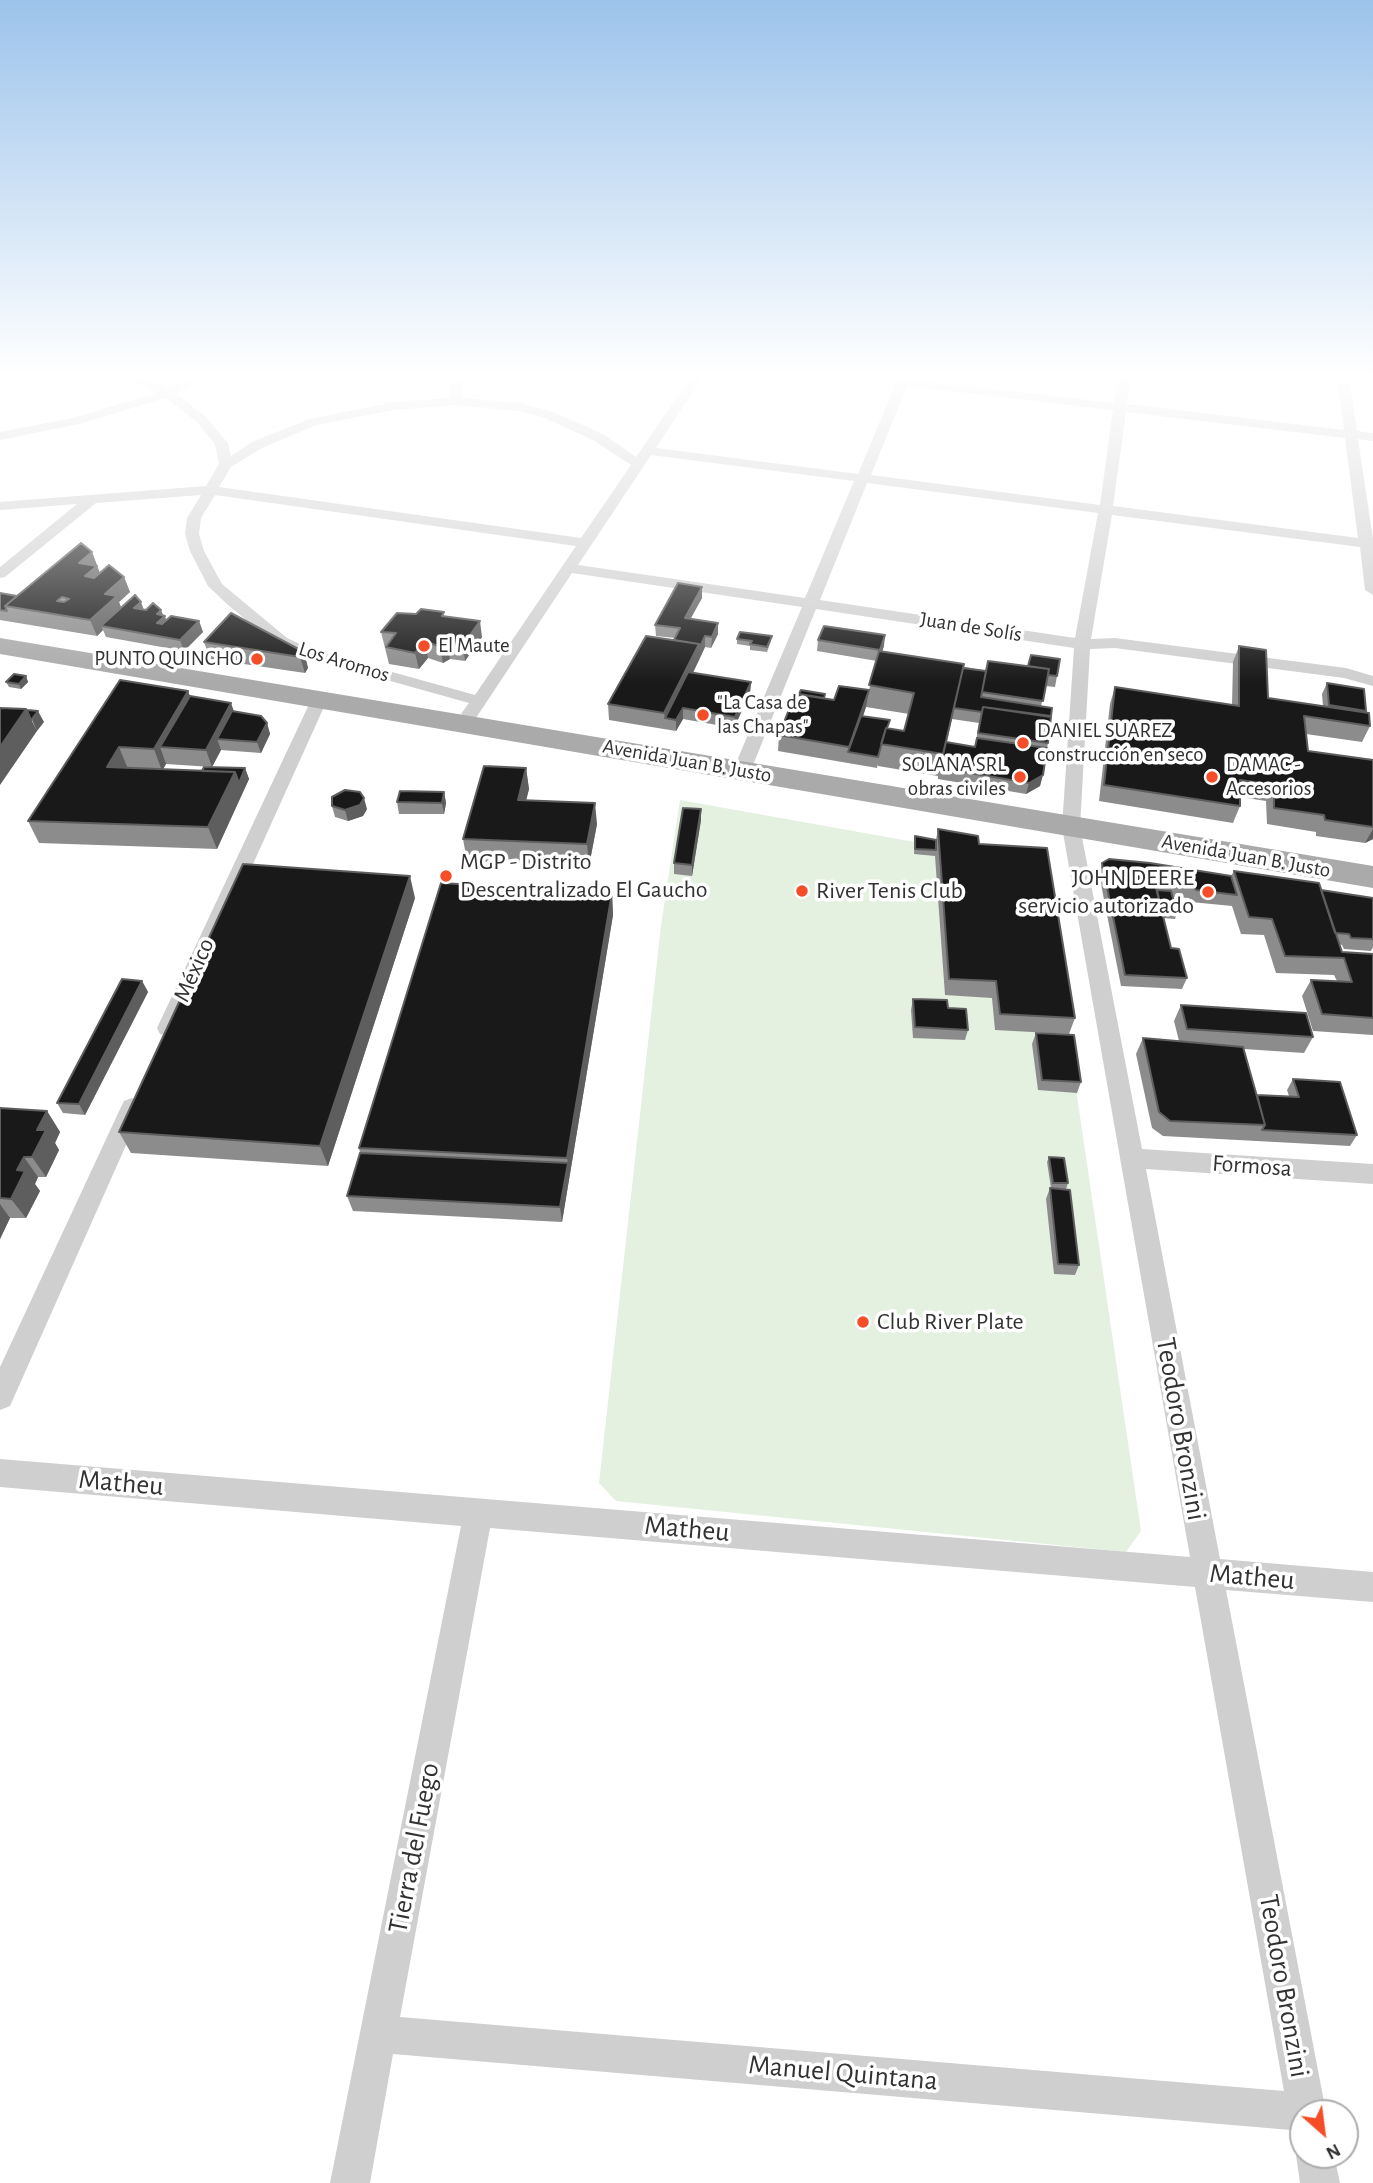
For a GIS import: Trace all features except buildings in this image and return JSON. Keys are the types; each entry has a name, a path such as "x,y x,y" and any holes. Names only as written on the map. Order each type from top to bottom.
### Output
{"main road":[{"name":"Avenida Juan B. Justo","path":"0,646 320,698 472,712 741,770 1373,877"}],"street":[{"name":"Los Aromos","path":"216,480 194,518 192,534 197,551 216,586 254,621 281,641 307,653 472,712"},
{"path":"472,712 629,480"},
{"path":"741,770 862,480"},
{"path":"878,480 1370,543"},
{"path":"1071,827 1082,644 1110,480"},
{"path":"1359,480 1370,543 1373,590"},
{"path":"0,506 209,490 587,543"},
{"path":"0,575 90,501"},
{"name":"Juan de Solís","path":"569,568 1082,644 1115,643 1346,673 1373,681"},
{"name":"México","path":"161,1044 320,698"},
{"name":"Teodoro Bronzini","path":"1071,827 1304,2099"},
{"path":"0,1397 144,1082"},
{"name":"Formosa","path":"1132,1158 1373,1174"},
{"name":"Matheu","path":"0,1473 1373,1587"},
{"name":"Tierra del Fuego","path":"350,2183 478,1513"},
{"name":"Manuel Quintana","path":"378,2034 1289,2111"}],"green space":[{"name":"Club River Plate","path":"680,800 1043,865 1141,1531 1126,1552 616,1501 599,1483 661,926"}],"place":[{"name":"El Maute","path":"424,646"},
{"name":"PUNTO QUINCHO","path":"257,659"},
{"name":"\"La Casa de las Chapas\"","path":"703,715"},
{"name":"DANIEL SUAREZ construcción en seco","path":"1023,743"},
{"name":"SOLANA SRL obras civiles","path":"1020,777"},
{"name":"DAMAC - Accesorios","path":"1212,777"},
{"name":"MGP - Distrito Descentralizado El Gaucho","path":"446,876"},
{"name":"River Tenis Club","path":"802,891"},
{"name":"JOHN DEERE servicio autorizado","path":"1208,892"},
{"name":"Club River Plate","path":"863,1322"}]}
